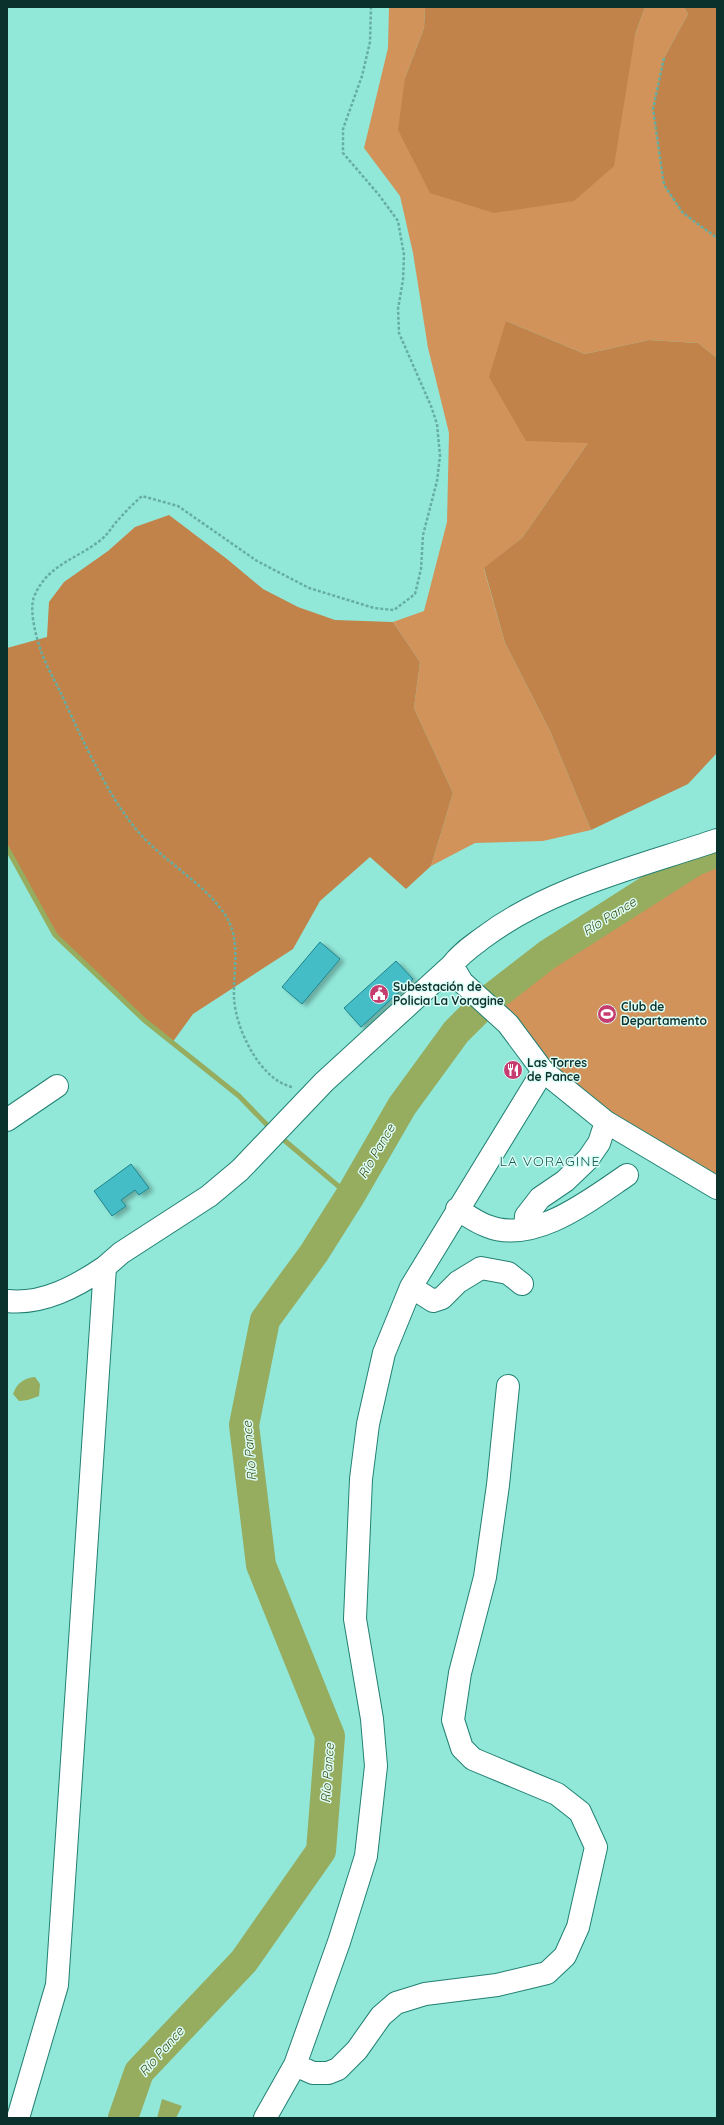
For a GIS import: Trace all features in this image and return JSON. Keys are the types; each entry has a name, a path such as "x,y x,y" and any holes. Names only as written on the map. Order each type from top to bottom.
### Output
{"street":[{"path":"7,1301 22,1302 62,1292 80,1284 105,1267 121,1253 209,1196 240,1170 324,1082 457,974 460,955 504,922 569,890 717,840"},
{"path":"457,974 508,1024 543,1071 606,1122 717,1188"},
{"path":"265,2118 295,2065 339,1942 366,1856 376,1766 372,1720 354,1619 361,1478 368,1424 384,1353 411,1287 543,1071"},
{"path":"7,1119 58,1086"},
{"path":"525,1228 526,1216 540,1198 565,1181 588,1159 599,1143 606,1122"},
{"path":"458,1209 487,1226 509,1230 542,1226 576,1209 627,1175"},
{"path":"18,2118 57,1984 105,1267"},
{"path":"411,1287 433,1301 442,1298 458,1282 481,1268 508,1273 522,1284"},
{"path":"295,2065 313,2073 328,2073 338,2069 356,2050 381,2016 396,2002 425,1994 497,1985 546,1973 565,1956 578,1927 596,1847 580,1812 557,1794 473,1759 462,1748 453,1720 460,1673 485,1577 498,1485 508,1386"}],"path":[{"path":"293,1087 283,1085 272,1079 260,1066 246,1041 236,1014 234,998 234,933 228,920 217,903 143,837 130,821 109,787 76,724 42,652 34,625 33,598 48,573 103,538 119,518 142,496 178,506 256,561 309,588 374,608 394,610 415,594 422,569 423,535 437,481 440,456 437,424 431,406 399,333 398,309 403,280 404,255 398,221 379,195 343,153 343,129 362,76 370,42 371,7"},
{"path":"664,58 653,108 664,185 683,213 717,238"}],"shaded area":[{"path":"389,7 425,7 424,28 405,78 635,35 645,7 684,7 688,14 664,58 717,238 717,358 698,343 649,340 585,354 506,321 588,443 522,538 484,569 505,643 550,731 591,830 543,841 475,843 431,866 453,793 414,708 420,662 393,622 424,611 447,522 449,433 428,348 413,253 400,196 364,148 388,48"},
{"path":"425,7 645,7 635,35 614,166 574,201 494,213 430,193 398,130 405,78 424,28"},
{"path":"684,7 717,7 717,238 683,213 664,185 653,109 664,58 688,14"},
{"path":"506,321 585,354 649,340 698,343 717,358 717,753 688,784 591,830 550,731 505,643 484,568 522,538 588,443 526,441 489,377"},
{"path":"169,515 227,559 263,589 298,607 335,620 393,622 420,662 414,708 453,793 431,866 406,889 370,857 320,901 293,949 193,1014 172,1043 144,1020 55,935 7,848 7,648 47,637 49,602 64,582 108,551 135,527"},
{"name":"Club de Departamento","path":"717,852 717,1188 606,1122 485,1003 547,955 693,862"},
{"path":"35,1377 40,1384 39,1396 28,1400 19,1401 13,1394 19,1384 24,1380"},
{"path":"162,2099 182,2106 176,2118 157,2118"}],"building":[{"path":"320,942 340,959 302,1004 282,987"},
{"name":"Subestación de Policia La Voragine","path":"396,961 413,979 361,1027 344,1008"},
{"path":"131,1164 149,1188 139,1195 135,1190 121,1200 126,1206 112,1216 94,1191"}],"waterway":[{"path":"7,848 55,935 144,1020 239,1096 270,1128"},
{"name":"Río Pance","path":"123,2118 139,2072 244,1961 321,1851 330,1736 261,1565 244,1425 265,1320 314,1253 350,1196 402,1106 456,1032 485,1003 547,955 693,862 717,852"},
{"path":"284,1140 350,1196"}],"place":[{"name":"Subestación de Policia La Voragine","path":"379,994"},
{"name":"Club de Departamento","path":"607,1014"},
{"name":"Las Torres de Pance","path":"513,1070"}],"district":[{"name":"LA VORAGINE","path":"550,1161"}]}
